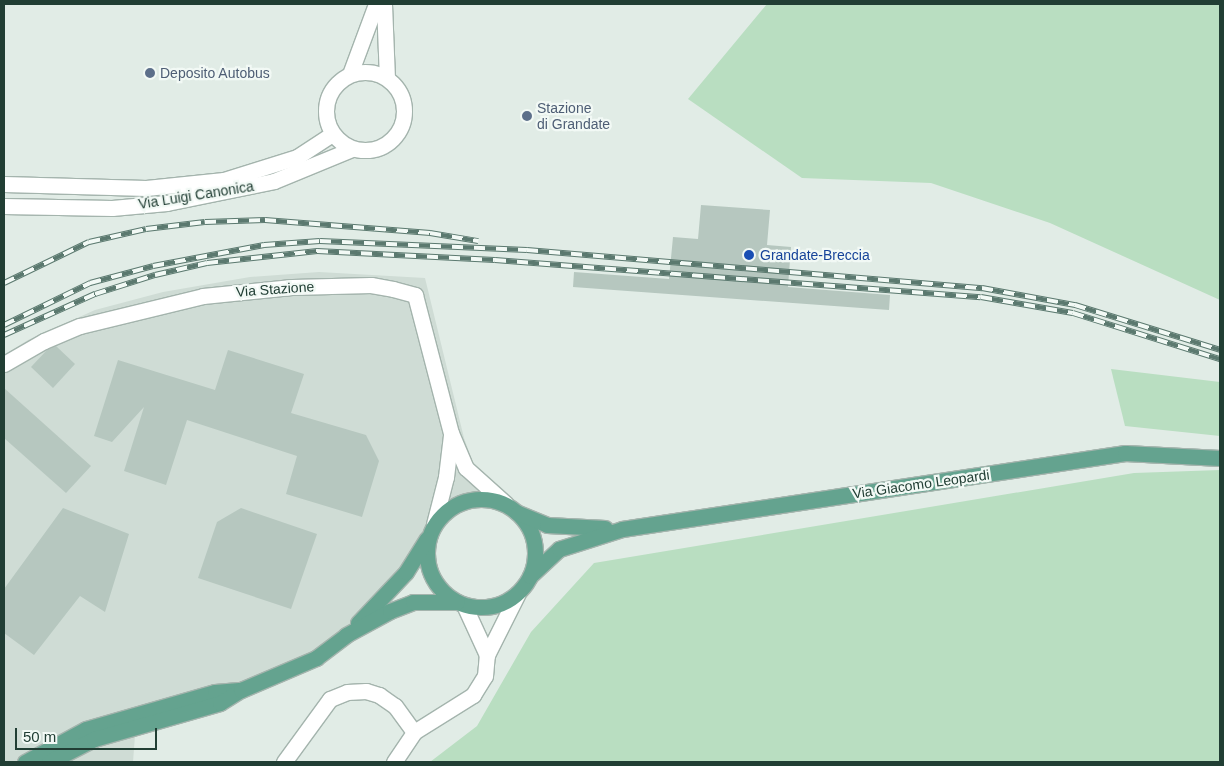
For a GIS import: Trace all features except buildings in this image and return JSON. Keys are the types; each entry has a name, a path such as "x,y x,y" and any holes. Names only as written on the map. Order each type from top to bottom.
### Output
{"main road":[{"name":"Via Giacomo Leopardi","path":"49,762 94,739 220,702 241,690 316,658 346,635 390,611 413,602 461,603 489,606 518,593 530,576 559,549 622,529 1126,454 1220,458"},
{"name":"Via Giacomo Leopardi","path":"346,635 406,572 431,530 453,506 470,499 487,498 547,525 622,529"},
{"name":"Via Giacomo Leopardi","path":"512,509 533,536 535,557 530,576"},
{"path":"431,530 427,564 434,580 461,603"},
{"name":"Via Giacomo Leopardi","path":"25,762 86,729 215,692 241,690"}],"street":[{"path":"350,74 376,4"},
{"path":"352,149 332,134 325,112 327,100 336,85 350,74 363,72 386,78 384,4"},
{"name":"Via Luigi Canonica","path":"4,206 112,208 167,203 274,182 352,149 366,151 382,147 401,128 404,107 401,96 386,78"},
{"name":"Via Luigi Canonica","path":"4,184 146,188 224,180 297,157 332,134"},
{"name":"Via Stazione","path":"4,364 44,341 80,326 203,296 292,287 371,285 393,289 414,295 451,433 466,468 512,509"},
{"name":"Via Stazione","path":"431,530 446,477 451,433"},
{"path":"394,762 414,732 474,696 485,676 487,655 518,593"},
{"path":"461,603 487,655"},
{"path":"284,762 330,699 347,692 366,691 379,695 395,706 414,732"}],"shaded area":[{"path":"319,272 425,278 464,438 476,471 489,495 470,496 451,503 429,525 397,575 343,633 281,671 85,726 17,762 4,762 4,355 28,340 95,310 163,292 250,277"},
{"path":"135,735 133,762 64,762 97,745"}],"green space":[{"path":"767,4 1220,4 1220,300 1050,223 931,183 802,178 688,99"},
{"path":"1111,369 1220,382 1220,436 1125,426"},
{"path":"1220,470 1220,762 430,762 477,726 531,632 594,563 1134,473"}],"railway":[{"path":"4,283 89,242 146,229 205,222 265,220 430,233 478,241"},
{"path":"4,325 90,283 153,266 264,245 320,241 527,250 982,288 1075,305 1220,350"},
{"path":"4,335 95,294 155,275 207,263 317,251 495,260 981,297 1073,313 1220,359"}],"place":[{"name":"Deposito Autobus","path":"150,73"},
{"name":"Stazione di Grandate","path":"527,116"},
{"name":"Grandate-Breccia","path":"749,255"}]}
